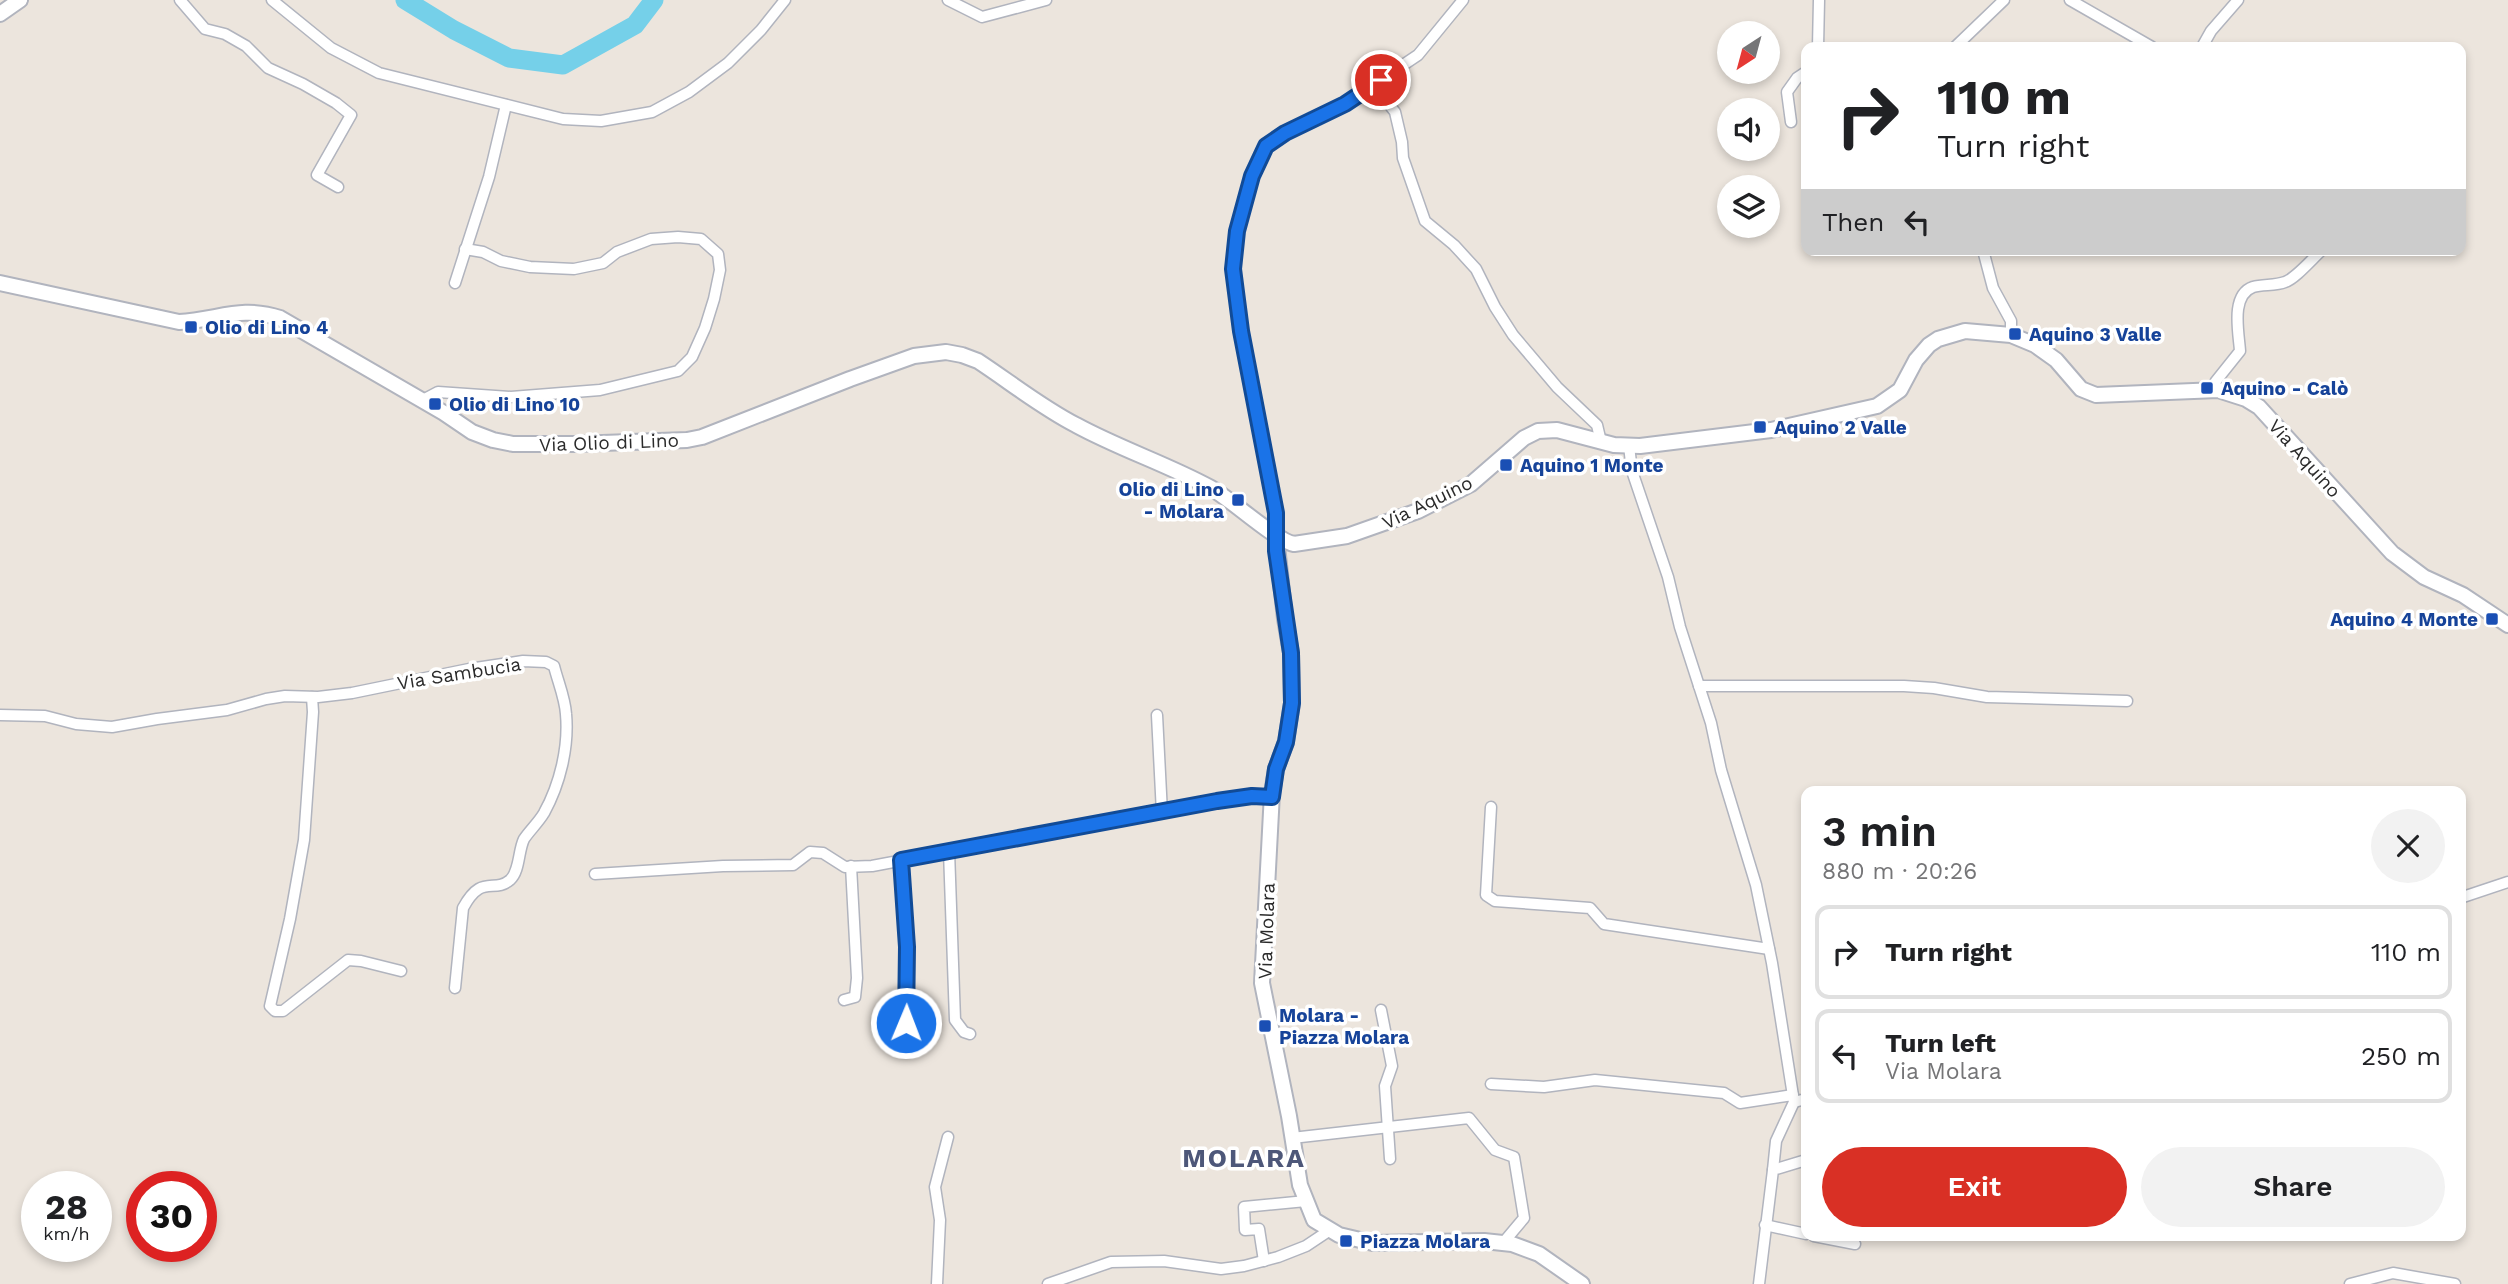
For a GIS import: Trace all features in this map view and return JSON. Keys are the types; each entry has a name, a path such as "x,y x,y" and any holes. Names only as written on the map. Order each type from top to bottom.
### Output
{"street":[{"path":"0,14 20,0"},
{"path":"180,0 205,29 225,34 246,46 268,68 303,84 351,115 317,175 338,187"},
{"path":"272,0 331,48 379,73 563,119 601,121 652,111 689,92 728,63 761,30 785,0"},
{"path":"948,0 982,17 1046,0"},
{"path":"1276,537 1276,513 1241,331 1233,269 1237,231 1252,176 1266,146 1285,133 1345,104 1418,55 1463,0"},
{"path":"1818,42 1819,0"},
{"path":"1960,42 2004,0"},
{"path":"2070,0 2143,42"},
{"path":"2205,42 2211,30 2238,0"},
{"path":"1791,122 1787,92 1801,75"},
{"path":"455,283 489,177 506,105"},
{"path":"1391,107 1395,112 1403,158 1425,221 1454,245 1476,270 1513,335 1557,387 1597,425 1601,442"},
{"path":"421,401 438,392 512,397 600,390 678,371 692,357 705,328 720,270 718,254 701,240 678,237 651,239 617,252 603,263 573,269 530,267 465,249"},
{"path":"1985,256 1993,288 2011,321 2011,335"},
{"path":"2211,391 2240,351 2236,318 2243,295 2250,288 2286,282 2315,256"},
{"name":"Via Olio di Lino","path":"0,283 179,322 261,311 280,317 472,432 513,444 671,442 702,437 914,356 933,352 962,355 978,361 1074,424 1213,489 1276,537"},
{"name":"Via Aquino","path":"1276,537 1294,544 1333,538 1370,529 1418,511 1471,484 1524,438 1538,430 1557,430 1601,442 1629,446 1771,430 1812,423 1877,406 1900,390 1921,354 1938,340 1965,331 2011,335 2047,352 2087,393 2113,395 2211,391 2233,393 2259,407 2392,553 2424,578 2463,595 2508,625"},
{"path":"1629,446 1632,471 1672,589 1680,627 1711,723 1724,781 1756,885 1793,1098 1776,1141 1759,1284"},
{"name":"Via Molara","path":"1276,537 1291,653 1292,703 1286,742 1276,769 1272,797 1262,983 1300,1185 1314,1220 1330,1230"},
{"name":"Via Sambucia","path":"0,715 45,716 76,724 111,727 227,710 266,699 352,692 469,668 523,661 546,662 554,666 566,711 564,757 545,810 521,847 514,876 508,882 480,886 463,908 455,988"},
{"path":"1699,686 1904,686 1987,697 2127,701"},
{"path":"312,697 304,840 290,919 270,1006 275,1011 283,1011 348,960 401,971"},
{"path":"1157,715 1162,813"},
{"path":"595,874 723,866 793,865 810,852 823,853 845,867 872,866 1252,796 1272,797"},
{"path":"1491,807 1486,895 1495,901 1590,908 1604,923 1769,949"},
{"path":"949,851 955,1020 964,1032 970,1034"},
{"path":"901,860 907,947 906,1023"},
{"path":"844,1000 855,996 857,978 851,866"},
{"path":"2466,896 2508,882"},
{"path":"1381,1010 1392,1066 1385,1086 1390,1159"},
{"path":"1492,1084 1544,1087 1595,1080 1724,1093 1740,1103 1801,1099"},
{"path":"1292,1138 1469,1118 1495,1150 1514,1157 1524,1218 1503,1243"},
{"path":"937,1284 940,1220 935,1187 948,1137"},
{"path":"1773,1170 1801,1162"},
{"path":"1264,1261 1259,1229 1245,1230 1244,1207 1306,1200"},
{"path":"1765,1225 1801,1233"},
{"path":"1048,1284 1111,1262 1164,1261 1221,1269 1264,1261 1306,1246 1330,1230 1339,1235 1373,1243 1503,1243 1539,1254 1582,1284"},
{"path":"1839,1241 1854,1244"},
{"path":"2350,1284 2393,1273 2455,1284"}],"waterway":[{"path":"405,0 454,30 509,58 563,65 635,25 654,0"}],"place":[{"name":"Olio di Lino 4","path":"191,327"},
{"name":"Aquino 3 Valle","path":"2015,334"},
{"name":"Aquino - Calò","path":"2207,388"},
{"name":"Olio di Lino 10","path":"435,404"},
{"name":"Aquino 2 Valle","path":"1760,427"},
{"name":"Aquino 1 Monte","path":"1506,465"},
{"name":"Olio di Lino - Molara","path":"1238,500"},
{"name":"Aquino 4 Monte","path":"2492,619"},
{"name":"Molara - Piazza Molara","path":"1265,1026"},
{"name":"Piazza Molara","path":"1346,1241"}],"district":[{"name":"MOLARA","path":"1244,1158"}],"route":[{"path":"906,1023 907,947 901,860 1217,801 1252,796 1272,797 1276,769 1286,742 1292,703 1291,653 1276,551 1276,513 1241,331 1233,269 1237,231 1252,176 1266,146 1285,133 1345,104 1381,80"}]}
